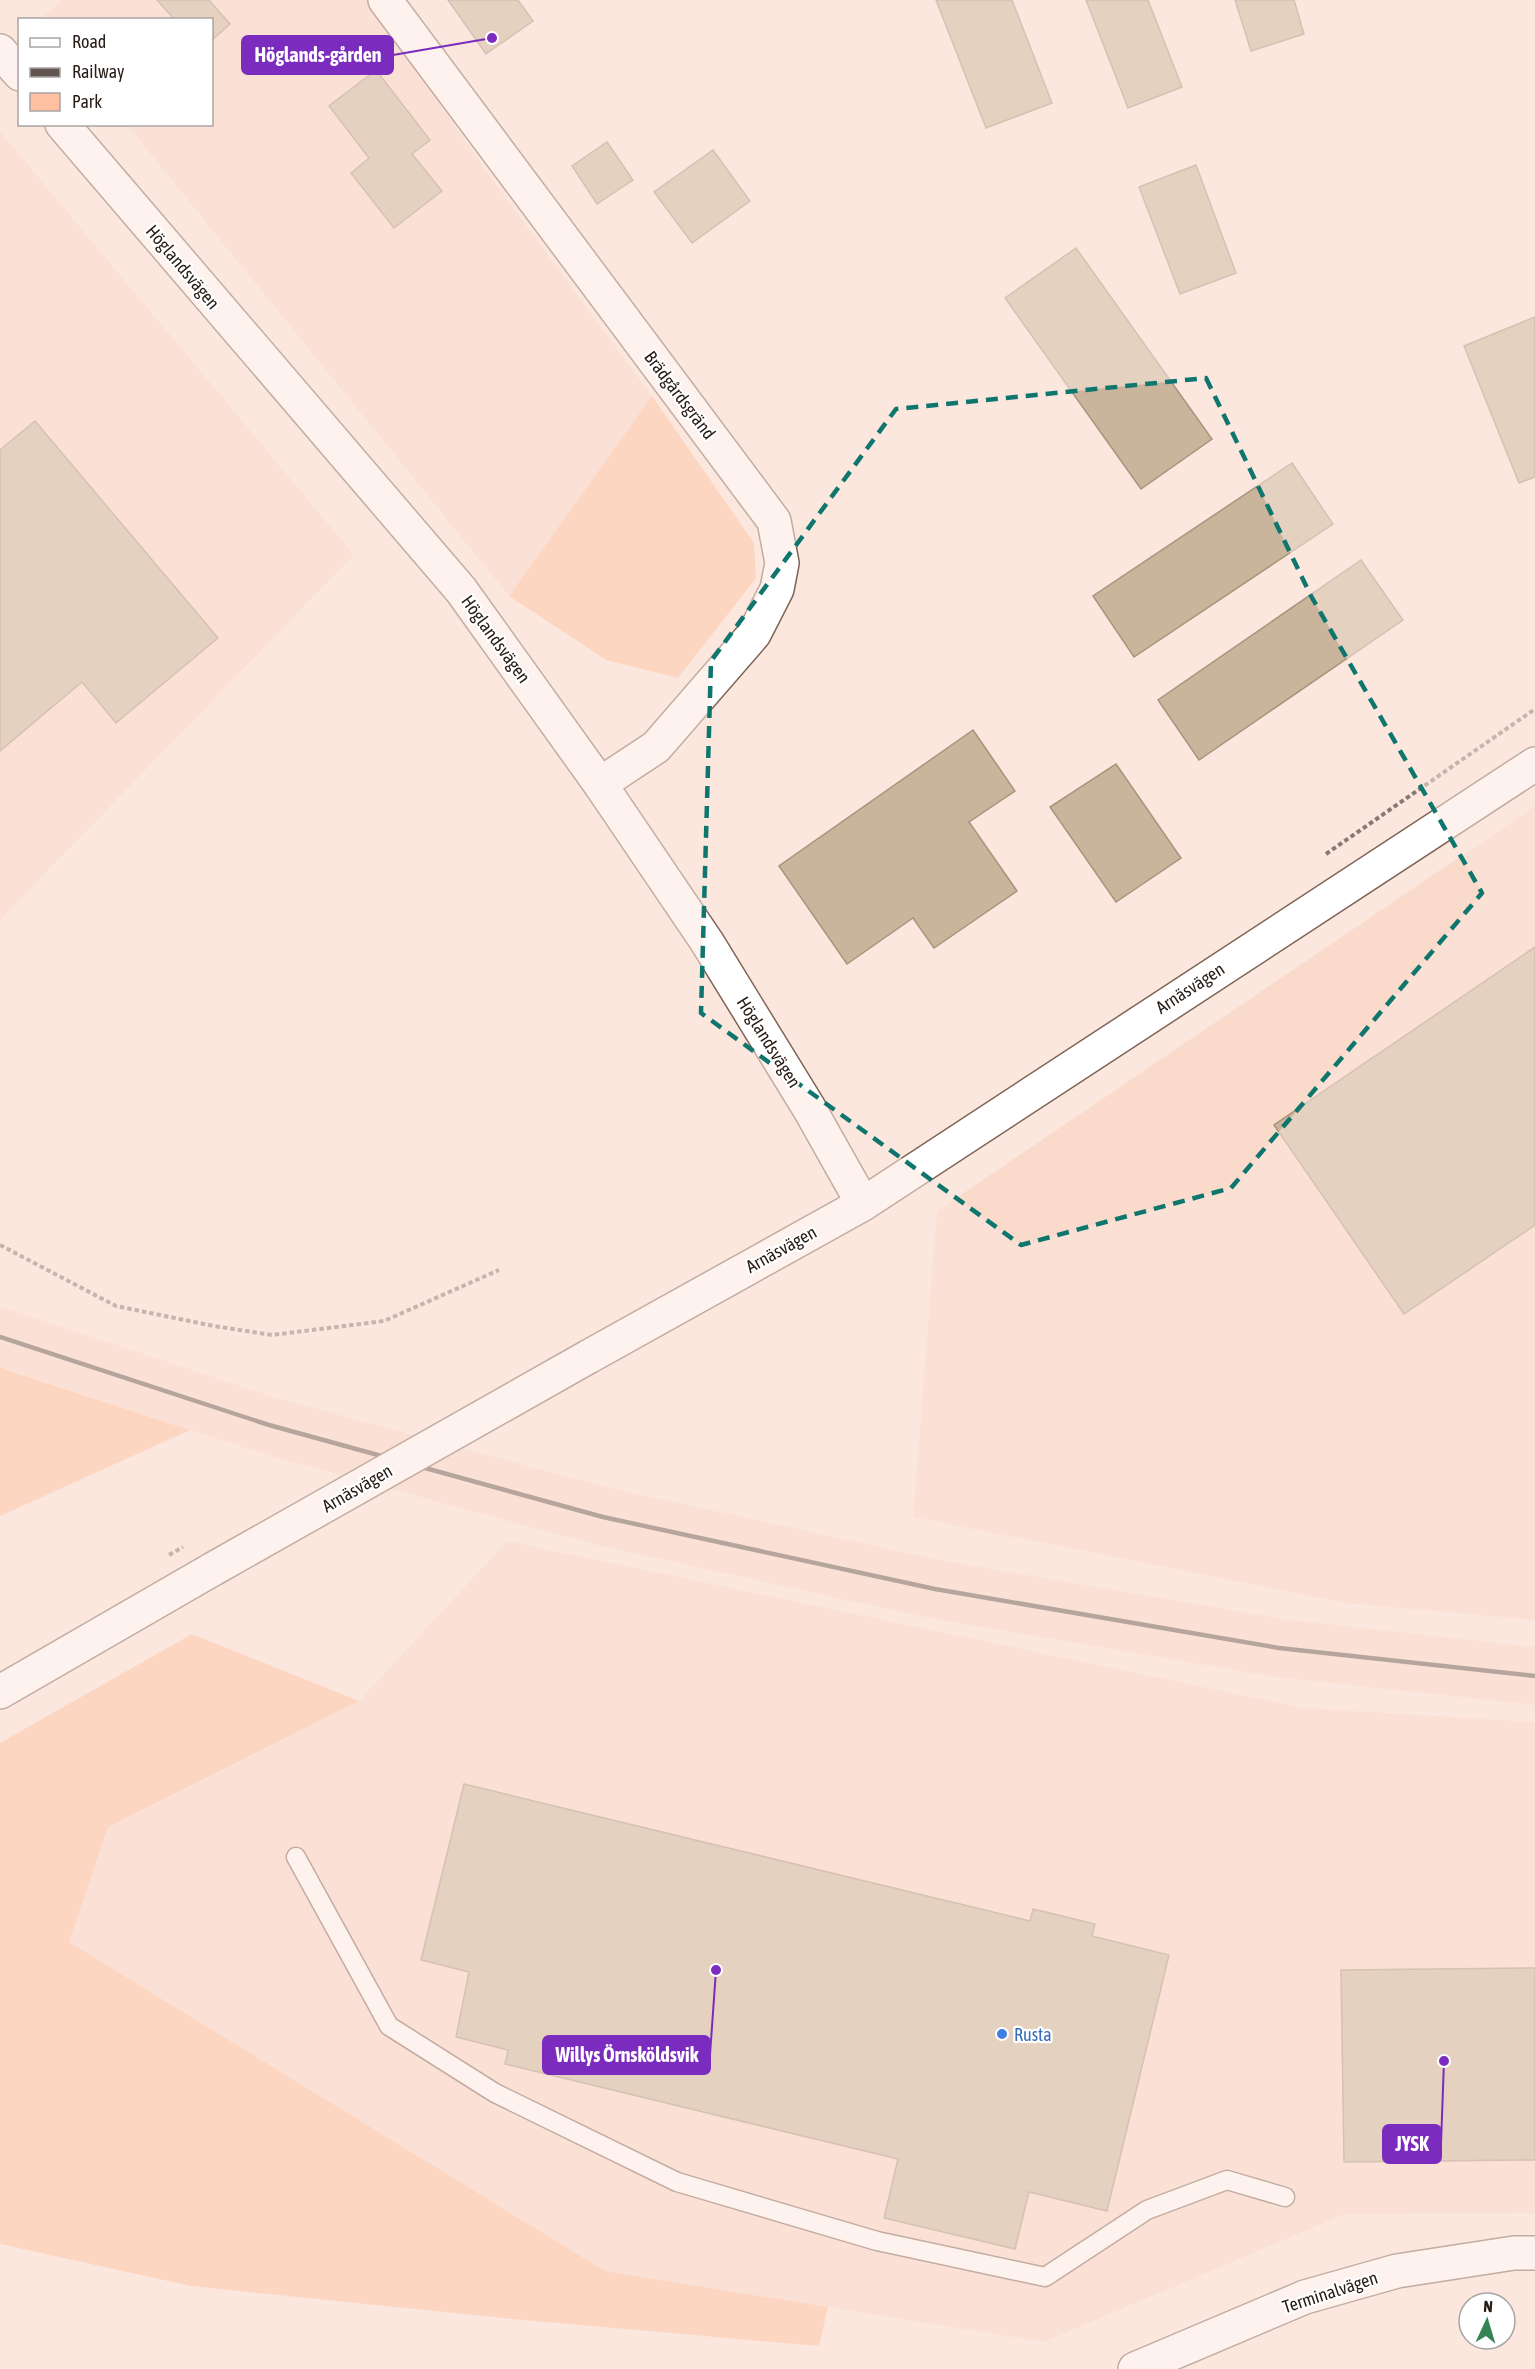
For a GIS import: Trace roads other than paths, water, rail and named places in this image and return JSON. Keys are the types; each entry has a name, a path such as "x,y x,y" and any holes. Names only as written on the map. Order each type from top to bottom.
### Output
{"street":[{"name":"Brädgårdsgränd","path":"385,0 774,521 782,563 777,589 754,634 656,747 600,784"},
{"path":"0,51 18,72"},
{"name":"Höglandsvägen","path":"64,126 460,590 600,784 707,942 810,1108 863,1204"},
{"name":"Arnäsvägen","path":"0,1692 213,1569 863,1204 1535,764"},
{"name":"Terminalvägen","path":"1135,2369 1305,2297 1397,2271 1514,2253 1535,2253"}],"lane":[{"path":"296,1857 388,2026 495,2092 677,2182 877,2241 1045,2277 1147,2210 1227,2180 1285,2197"}],"railway":[{"path":"0,1337 269,1425 603,1517 935,1589 1279,1648 1535,1676"}],"place":[{"name":"Höglands-gården","path":"492,38"},
{"name":"Willys Örnsköldsvik","path":"716,1970"},
{"name":"Rusta","path":"1002,2034"},
{"name":"JYSK","path":"1444,2061"}]}
